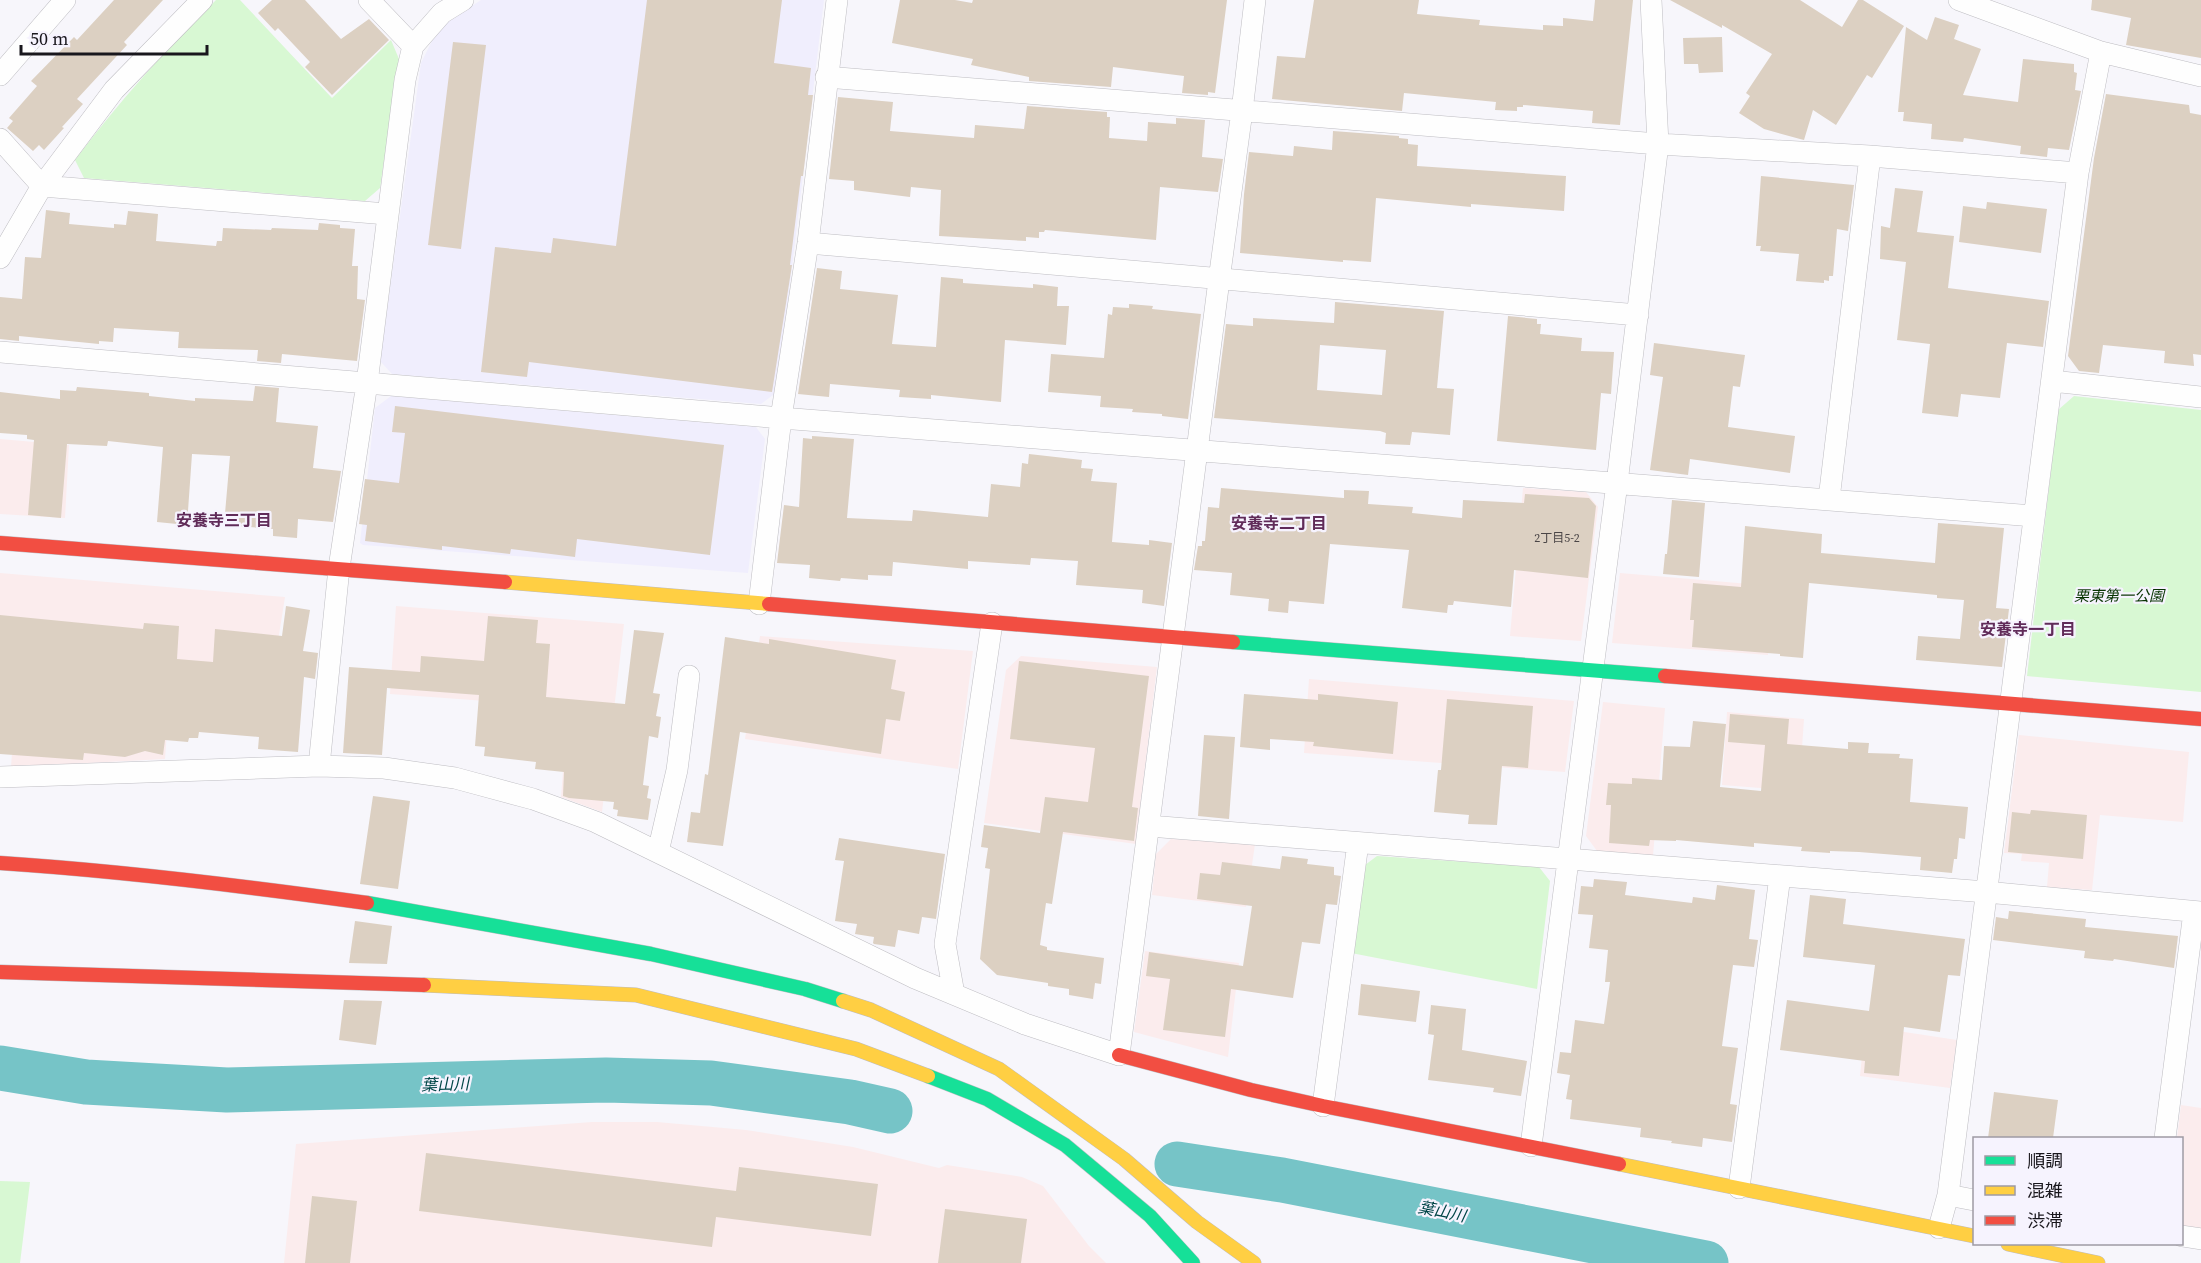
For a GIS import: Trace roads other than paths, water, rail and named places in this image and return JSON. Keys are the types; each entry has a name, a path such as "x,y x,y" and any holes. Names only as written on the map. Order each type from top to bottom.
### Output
{"main road":[{"path":"0,543 339,568 992,624 2011,703 2201,720"},
{"path":"0,863 162,877 385,906 651,954 805,989 871,1010 999,1068 1124,1159 1197,1222 1254,1263"},
{"path":"0,972 372,982 636,995 856,1049 987,1099 1065,1145 1150,1216 1193,1263"},
{"path":"1119,1055 1251,1090 1323,1106 1973,1236"},
{"path":"1197,1222 1221,1255"},
{"path":"2013,1245 2098,1263"}],"street":[{"path":"0,75 65,0"},
{"path":"0,258 42,186 114,90 202,0"},
{"path":"369,0 413,46"},
{"path":"319,766 339,568 367,383 405,80 413,46 442,13 463,0"},
{"path":"759,604 781,418 808,243 837,0"},
{"path":"0,777 319,766 384,768 455,778 533,799 596,822 915,978 1025,1024 1119,1055 1255,0"},
{"path":"1531,1146 1617,483 1658,144 1651,0"},
{"path":"1959,0 2101,52 2201,76"},
{"path":"1939,1228 1948,1195 2078,173 2101,52"},
{"path":"826,77 1658,144 1870,156 2078,173"},
{"path":"0,139 42,186 387,214"},
{"path":"1829,499 1870,156"},
{"path":"808,243 1638,315"},
{"path":"0,352 781,418 2034,516"},
{"path":"2052,381 2201,397"},
{"path":"954,994 945,944 992,624"},
{"path":"658,852 677,770 689,676"},
{"path":"1149,826 1986,892 2198,912 2165,1137"},
{"path":"1323,1106 1358,843"},
{"path":"1739,1188 1780,876"},
{"path":"1948,1195 1973,1200"},
{"path":"2183,1236 2201,1239"}],"waterway":[{"name":"葉山川","path":"0,1068 86,1082 227,1090 606,1080 711,1083 850,1102 890,1111"},
{"name":"葉山川","path":"1177,1164 1282,1180 1706,1263"}],"district":[{"name":"安養寺三丁目","path":"224,520"},
{"name":"安養寺二丁目","path":"1279,523"},
{"name":"安養寺一丁目","path":"2028,629"}],"park label":[{"name":"栗東第一公園","path":"2119,595"}]}
